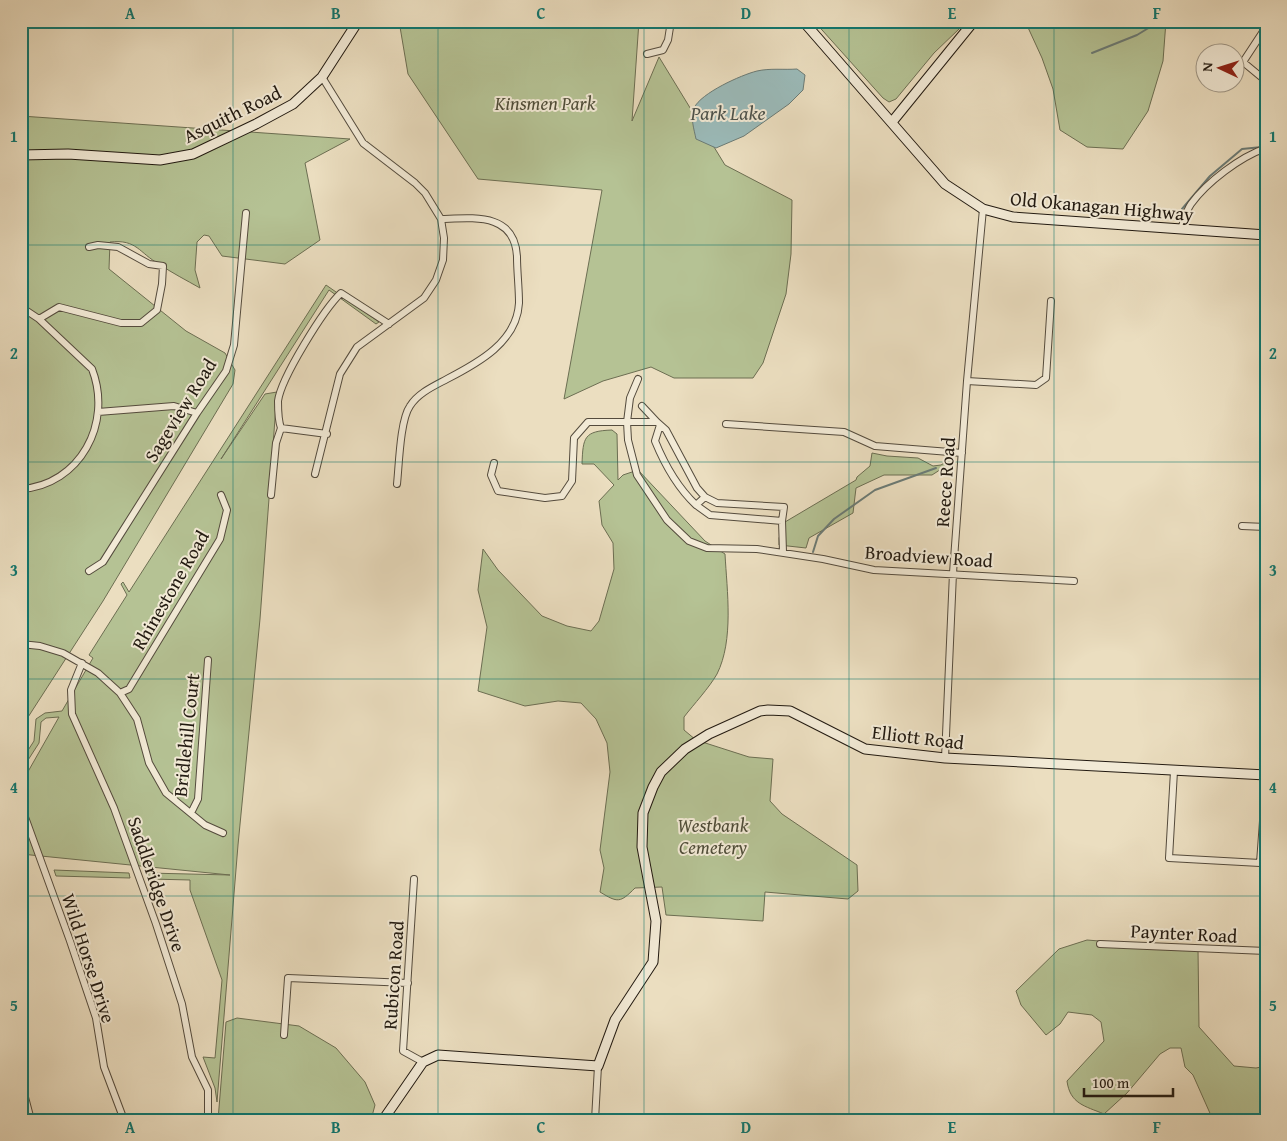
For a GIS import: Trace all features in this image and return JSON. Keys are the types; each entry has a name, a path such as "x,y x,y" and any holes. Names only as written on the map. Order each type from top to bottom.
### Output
{"street":[{"name":"Asquith Road","path":"21,155 68,154 160,160 193,154 293,104 322,77 355,26 355,21"},
{"path":"647,54 663,50 668,40 671,21"},
{"name":"Old Okanagan Highway","path":"802,21 945,184 983,209 1013,217 1266,235"},
{"path":"892,122 974,21"},
{"path":"1266,27 1243,62 1266,81"},
{"path":"316,474 340,374 357,347 424,298 436,280 443,260 444,238 440,219 425,193 415,183 363,143 322,77"},
{"path":"1181,229 1190,204 1219,175 1249,154 1266,148"},
{"name":"Reece Road","path":"945,758 953,573 983,209"},
{"name":"Sageview Road","path":"89,571 103,562 197,413 226,371 234,345 246,213"},
{"path":"397,484 405,416 410,405 427,390 466,370 497,348 512,329 519,304 517,248 508,231 494,221 480,218 440,219"},
{"path":"39,319 59,308 120,323 141,323 157,310 163,266 149,264 118,247 89,246"},
{"path":"271,495 276,443 281,428 278,400 286,378 310,335 341,293 389,324"},
{"path":"968,381 1036,385 1046,378 1052,301"},
{"path":"21,307 39,319 92,369 96,378 98,412 91,440 76,465 36,488 21,489"},
{"name":"Broadview Road","path":"638,378 630,398 627,422 628,440 637,475 667,520 689,541 707,548 757,548 824,559 874,570 1074,581"},
{"path":"98,412 174,406 197,413"},
{"path":"642,406 666,430 696,488 705,497 717,503 784,507 782,521 783,552"},
{"path":"494,463 491,476 498,491 545,498 562,496 572,481 574,438 588,422 659,424"},
{"path":"659,424 655,441 660,453 687,497 696,505 710,515 782,521"},
{"path":"726,424 844,432 875,446 962,453"},
{"path":"281,428 326,434"},
{"name":"Rhinestone Road","path":"120,693 129,689 220,539 227,510 221,495"},
{"path":"696,505 705,497"},
{"path":"1242,526 1266,527"},
{"path":"21,644 40,646 63,653 98,673 120,693 137,720 149,764 166,793 205,825 223,833"},
{"name":"Bridlehill Court","path":"191,813 198,799 208,660"},
{"name":"Saddleridge Drive","path":"82,663 71,690 72,714 114,808 156,924 182,1004 192,1057 208,1090 208,1120"},
{"name":"Elliott Road","path":"595,1120 598,1066 615,1020 653,962 656,922 642,847 643,813 661,772 686,749 709,734 768,710 790,712 799,715 816,726 865,749 945,758 1266,775"},
{"path":"1174,771 1169,858 1260,863 1266,780"},
{"name":"Wild Horse Drive","path":"21,806 96,1018 104,1067 124,1120"},
{"name":"Rubicon Road","path":"414,879 403,1051 423,1062"},
{"name":"Paynter Road","path":"1100,944 1266,951"},
{"path":"284,1035 288,978 408,983"},
{"path":"383,1120 423,1062 438,1055 598,1066"},
{"path":"21,1082 31,1120"}],"green space":[{"name":"Kinsmen Park","path":"399,21 639,21 632,121 659,57 725,165 792,200 791,254 786,294 763,363 753,378 674,378 651,367 603,381 564,399 602,190 478,179 408,74"},
{"path":"814,21 959,21 955,26 959,29 934,53 896,99 889,102 883,98"},
{"path":"1025,21 1166,21 1163,61 1148,111 1123,149 1087,147 1060,130 1053,89 1042,58"},
{"path":"21,116 350,139 305,163 320,240 285,264 222,256 209,236 204,235 197,242 195,270 200,288 152,260 132,245 110,242 109,269 186,331 225,353 235,370 233,384 103,601 21,728"},
{"path":"326,285 379,322 376,324 329,290 221,459 265,394 277,392 260,619 238,845 217,1102 215,1088 203,1057 215,1058 222,980 190,890 190,880 150,879 148,873 230,875 21,854 21,784 59,717 46,718 41,722 39,743 21,771 21,761 34,741 36,719 45,713 62,711 93,658 89,655 127,595 121,584 123,582 129,592"},
{"name":"Westbank Cemetery","path":"612,430 617,434 618,480 623,475 638,470 705,541 725,554 728,599 726,646 717,674 684,717 684,730 696,740 749,757 773,759 770,801 782,814 857,865 858,891 848,899 765,892 763,921 666,915 662,887 635,888 619,900 606,896 600,892 604,868 600,850 610,772 607,743 596,719 581,703 558,701 525,706 478,691 487,627 478,590 483,549 498,570 542,616 567,626 591,631 599,621 614,569 613,543 602,525 599,501 614,485 594,464 582,464 582,455 583,447 590,434"},
{"path":"872,453 918,458 933,466 946,462 949,464 932,475 884,475 856,488 853,513 809,538 806,548 779,545 779,538 785,522 856,480 870,466"},
{"path":"54,870 129,873 130,878 56,876"},
{"path":"1087,940 1198,949 1199,1027 1234,1066 1256,1068 1266,1066 1266,1120 1213,1120 1193,1075 1185,1067 1181,1048 1170,1048 1160,1054 1127,1093 1104,1114 1085,1106 1071,1095 1067,1081 1104,1041 1101,1022 1092,1015 1068,1012 1060,1024 1046,1035 1021,1005 1016,991 1059,949"},
{"path":"237,1018 299,1026 336,1048 365,1082 375,1105 371,1120 218,1120 226,1022"}],"water":[{"name":"Park Lake","path":"797,69 805,75 803,90 789,104 744,136 716,148 696,139 692,115 698,102 705,96 741,76 757,71"}],"waterway":[{"path":"1092,53 1137,35 1160,21"},
{"path":"1182,209 1210,176 1242,149 1262,147"},
{"path":"813,552 818,536 834,519 875,490 936,468"}]}
